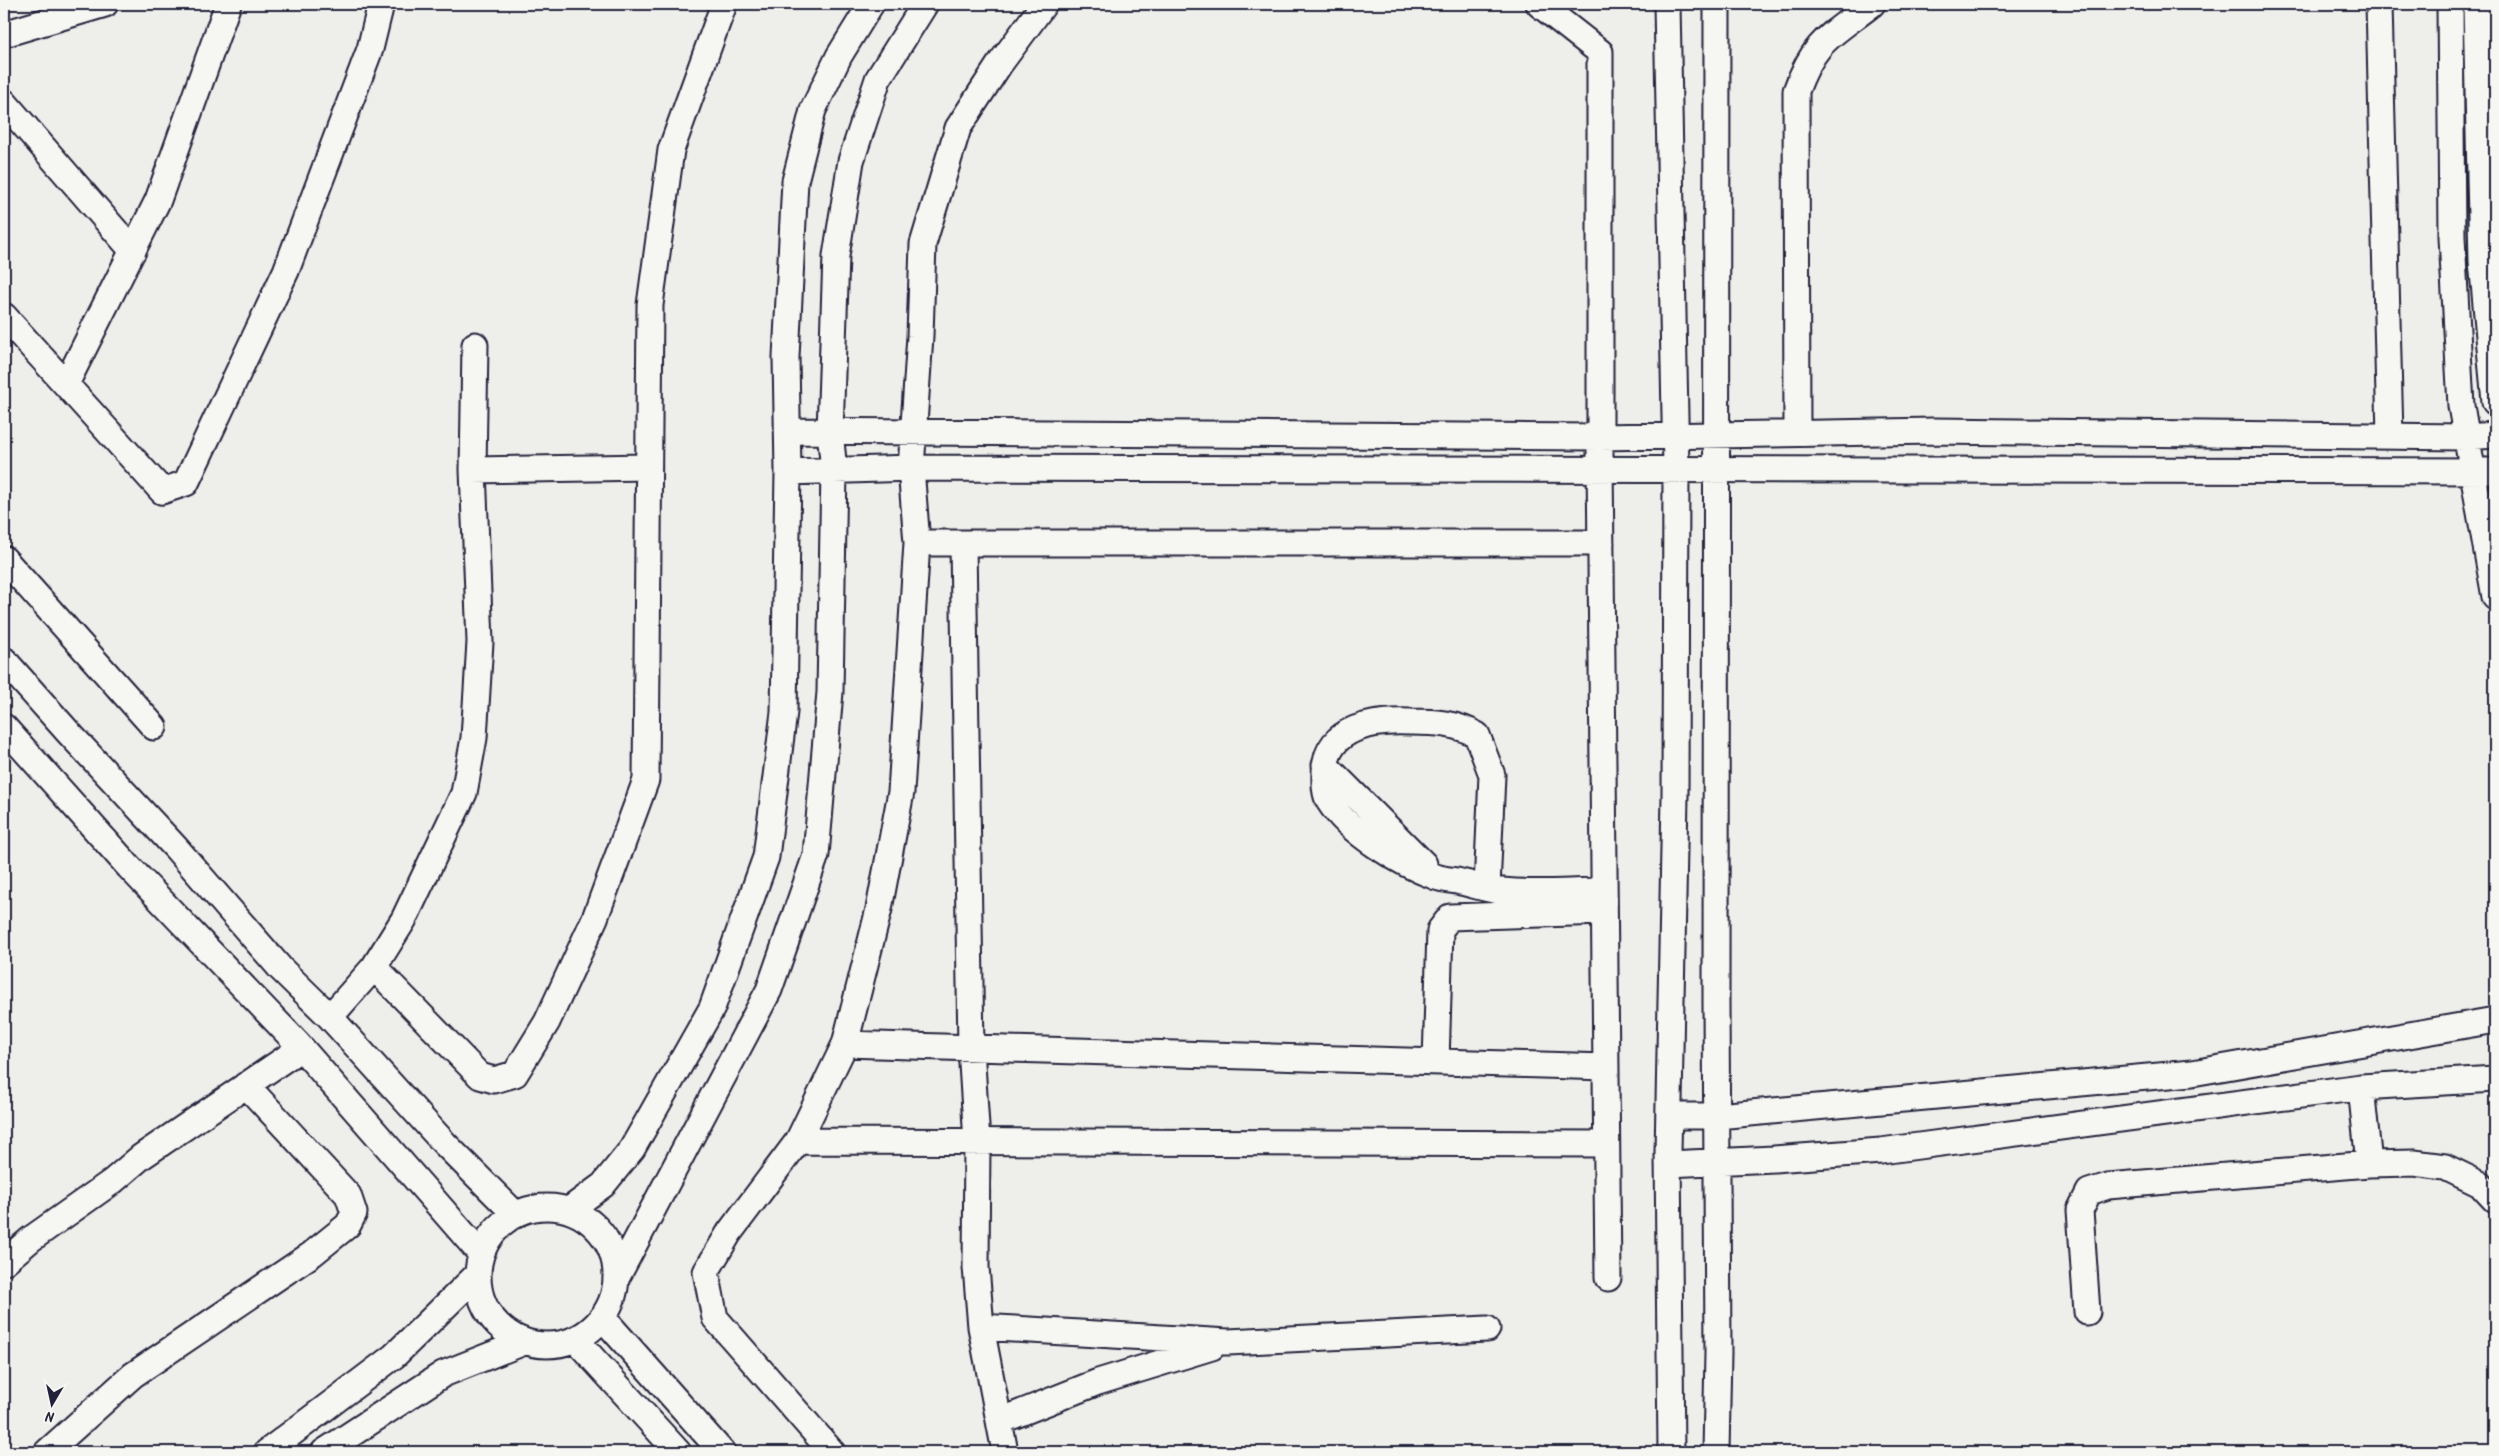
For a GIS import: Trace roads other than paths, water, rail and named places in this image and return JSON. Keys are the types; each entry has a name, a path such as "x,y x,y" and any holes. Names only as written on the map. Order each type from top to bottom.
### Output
{"street":[{"path":"4,34 105,4"},
{"path":"66,384 158,200 228,4"},
{"path":"4,316 162,491 186,483 286,271 370,49 381,4"},
{"path":"374,967 480,1076 494,1080 515,1074 547,1022 594,918 646,780 650,305 671,150 724,4"},
{"path":"569,1210 602,1185 632,1149 712,1008 766,857 784,712 788,472 786,357 795,181 813,110 839,56 871,4"},
{"path":"4,727 73,806 301,1048 479,1265 480,1297 490,1316 505,1332 524,1342 542,1346 559,1345 576,1340 591,1330 603,1318 613,1299 617,1277 769,990 816,855 830,692 834,470 830,432 836,256 851,161 878,79 925,4"},
{"path":"832,1452 715,1318 706,1272 729,1233 798,1141 845,1044 879,910 902,792 907,677 917,543 911,468 920,336 923,244 958,128 999,65 1044,4"},
{"path":"1539,4 1600,52 1600,469 1608,1278"},
{"path":"1667,4 1676,436 1675,796 1668,1164 1671,1452"},
{"path":"1716,1452 1718,4"},
{"path":"1797,433 1796,91 1806,64 1820,44 1872,4"},
{"path":"2378,4 2390,436"},
{"path":"2450,4 2452,237 2461,406 2466,437 2484,470 2495,597"},
{"path":"2476,4 2487,114 2489,263 2495,402"},
{"path":"4,102 132,251"},
{"path":"330,1017 374,967 404,918 464,793 474,738 480,642 473,470 475,345"},
{"path":"788,431 1600,437 1934,431 2466,437 2495,435"},
{"path":"473,470 648,467"},
{"path":"788,472 911,468 2484,470"},
{"path":"917,543 1601,544"},
{"path":"963,544 971,1048 977,1142 976,1266 981,1327 1006,1452"},
{"path":"4,559 154,727"},
{"path":"4,660 176,848 281,969 330,1017 446,1144 516,1215"},
{"path":"1487,888 1492,775 1477,735 1454,725 1386,721 1370,724 1342,736 1329,750 1325,765 1438,878 1502,892 1604,901"},
{"path":"1436,1062 1440,930 1450,917 1604,901"},
{"path":"1669,1116 1717,1116 2192,1073 2495,1020"},
{"path":"845,1044 1606,1066"},
{"path":"4,1262 31,1239 113,1181 141,1157 301,1048"},
{"path":"1668,1164 1881,1151 2362,1087 2495,1079"},
{"path":"47,1452 133,1375 312,1254 348,1224 354,1213 348,1195 246,1085"},
{"path":"2362,1087 2369,1164"},
{"path":"798,1141 1606,1144"},
{"path":"2087,1312 2080,1210 2089,1192 2108,1186 2369,1164 2414,1163 2445,1166 2480,1184 2495,1200"},
{"path":"266,1452 394,1356 479,1265 491,1235 506,1220 526,1210 548,1207 569,1210 589,1220 604,1236 614,1256 617,1277"},
{"path":"603,1318 722,1452"},
{"path":"981,1327 1228,1342 1487,1329"},
{"path":"576,1340 678,1452"},
{"path":"324,1452 444,1374 524,1342"},
{"path":"1000,1421 1098,1382 1228,1342"}]}
